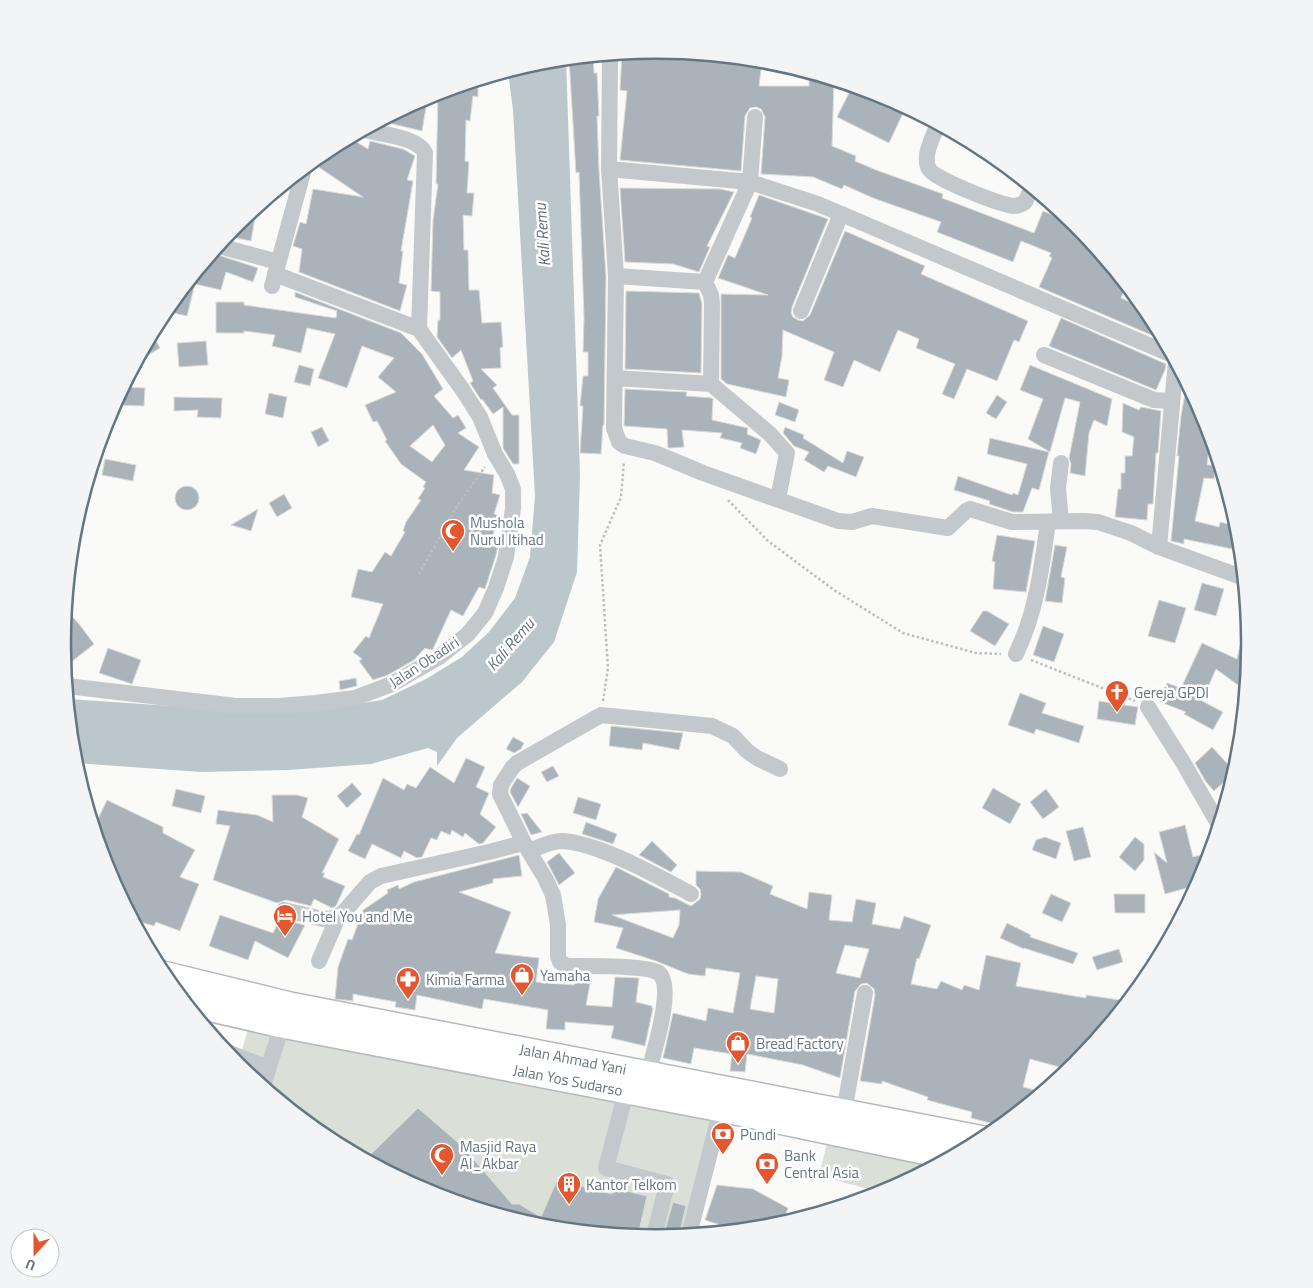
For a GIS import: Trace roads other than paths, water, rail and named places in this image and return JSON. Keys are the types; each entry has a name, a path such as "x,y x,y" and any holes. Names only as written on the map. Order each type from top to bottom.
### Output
{"highway":[{"name":"Jalan Ahmad Yani","path":"176,977 290,1005 844,1112 968,1140"},
{"name":"Jalan Yos Sudarso","path":"196,1005 282,1025 721,1109 941,1155"}],"street":[{"path":"610,61 609,169 616,276 614,428 619,442 625,446 655,453 703,473 838,520 852,522 872,516 948,528 966,510 970,509 1012,522 1084,520 1098,522 1238,576"},
{"path":"710,384 712,304 711,295 705,282 750,182 755,117"},
{"path":"936,130 928,151 927,162 930,171 942,179 1001,203 1017,206 1025,202 1029,193"},
{"path":"225,249 275,274 419,329 425,153 423,148 414,142 373,132"},
{"path":"609,169 750,182 818,204 1163,351"},
{"path":"275,274 301,179"},
{"path":"802,311 841,214"},
{"path":"616,276 705,282"},
{"name":"Jalan Obadiri","path":"73,687 236,706 316,704 355,698 392,684 439,657 468,634 485,613 496,588 506,557 513,508 513,489 507,474 495,454 480,417 457,381 419,329"},
{"path":"1044,355 1154,400 1172,401"},
{"path":"1159,547 1175,373"},
{"path":"615,378 710,384 770,434 787,453 778,499"},
{"path":"1016,654 1032,614 1044,556 1054,522 1061,463"},
{"path":"1148,707 1215,818"},
{"path":"648,1074 666,994 662,977 655,971 642,968 567,966 561,963 558,956 558,925 553,894 502,800 500,791 502,785 512,768 517,764 601,715 712,726 733,736 747,751 757,758 780,769"},
{"path":"320,960 338,917 366,886 381,876 488,852 556,842 574,843 605,853 691,894"},
{"path":"284,910 323,919 338,917"},
{"path":"844,1112 865,993"},
{"path":"265,1079 282,1025"},
{"path":"243,1058 268,1068"},
{"path":"626,1092 606,1168 667,1184 656,1229"},
{"path":"691,1228 721,1109"}],"water":[{"name":"Kali Remu","path":"566,66 580,475 577,572 554,642 522,682 457,738 437,766 437,752 428,748 371,764 288,770 201,772 83,764 74,699 231,710 330,708 382,700 426,679 462,657 489,632 515,598 530,557 535,496 513,110 509,78"}],"place":[{"name":"Mushola Nurul Itihad","path":"453,552"},
{"name":"Gereja GPDI","path":"1117,713"},
{"name":"Hotel You and Me","path":"285,937"},
{"name":"Yamaha","path":"522,996"},
{"name":"Kimia Farma","path":"408,1000"},
{"name":"Bread Factory","path":"738,1064"},
{"name":"Pundi","path":"723,1155"},
{"name":"Masjid Raya Al_Akbar","path":"442,1176"},
{"name":"Bank Central Asia","path":"767,1185"},
{"name":"Kantor Telkom","path":"569,1205"}]}
